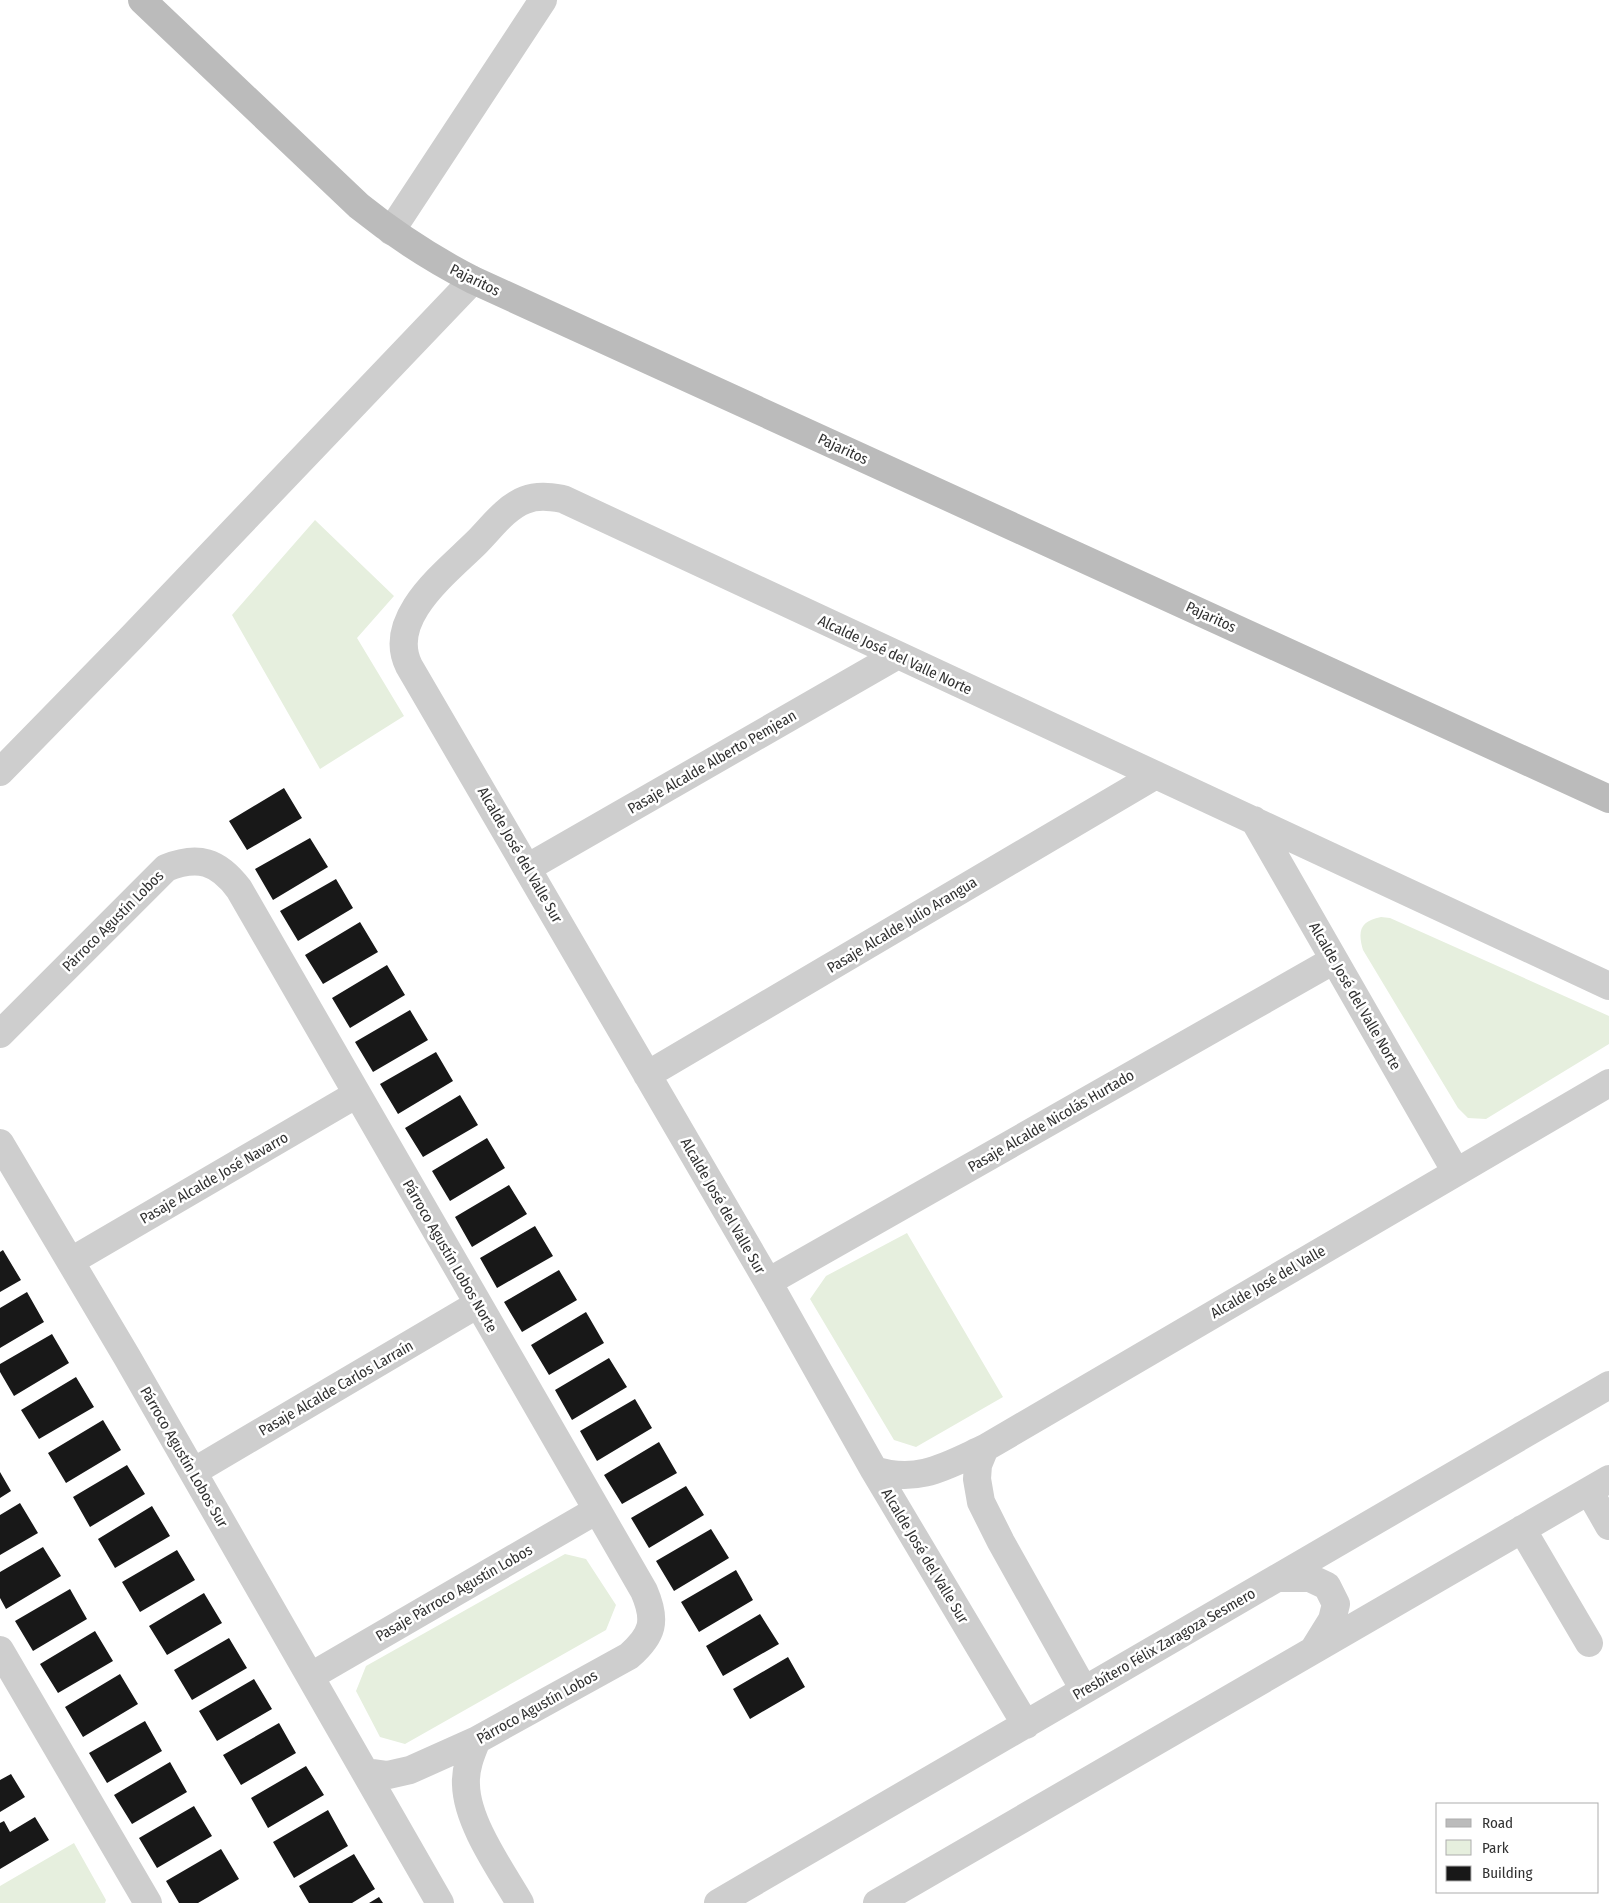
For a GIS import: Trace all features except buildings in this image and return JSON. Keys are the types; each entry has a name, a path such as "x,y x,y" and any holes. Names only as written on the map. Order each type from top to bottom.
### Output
{"street":[{"name":"Pajaritos","path":"142,0 359,206 391,232 431,258 473,280 1609,799"},
{"path":"391,232 543,0"},
{"path":"0,772 132,638 473,280"},
{"name":"Alcalde José del Valle Norte","path":"420,686 402,649 402,640 412,614 430,588 513,506 535,496 563,499 896,656 1156,774 1609,986"},
{"name":"Pasaje Alcalde Alberto Pemjean","path":"527,868 896,656"},
{"name":"Alcalde José del Valle Sur","path":"420,686 768,1282 874,1470 1026,1725"},
{"name":"Pasaje Alcalde Julio Arangua","path":"647,1076 1156,774"},
{"name":"Alcalde José del Valle Norte","path":"1254,820 1456,1172"},
{"name":"Párroco Agustín Lobos","path":"0,1034 166,868 182,862 199,861 215,866 229,875 239,889"},
{"name":"Párroco Agustín Lobos Norte","path":"239,889 644,1591 650,1611 651,1627"},
{"name":"Pasaje Alcalde Nicolás Hurtado","path":"768,1282 1334,960"},
{"name":"Alcalde José del Valle","path":"874,1470 889,1475 922,1474 931,1472 985,1448 1609,1082"},
{"name":"Pasaje Alcalde José Navarro","path":"71,1261 357,1094"},
{"name":"Párroco Agustín Lobos Sur","path":"0,1143 71,1261 366,1772"},
{"name":"Pasaje Alcalde Carlos Larraín","path":"193,1472 478,1304"},
{"name":"Presbítero Félix Zaragoza Sesmero","path":"718,1903 1609,1385"},
{"path":"985,1448 978,1465 977,1479 981,1502 1084,1690"},
{"path":"907,1526 907,1507 912,1490 922,1474"},
{"path":"891,1900 1313,1650 1599,1485 1609,1526"},
{"name":"Pasaje Párroco Agustín Lobos","path":"311,1676 597,1510"},
{"path":"1522,1529 1590,1643"},
{"path":"1278,1578 1310,1578 1327,1586 1332,1595 1336,1604 1332,1620 1313,1650"},
{"name":"Párroco Agustín Lobos","path":"366,1772 388,1775 410,1770 477,1740 628,1656 642,1645 651,1627"},
{"path":"0,1650 148,1903"},
{"path":"477,1740 467,1772 467,1794 473,1815 493,1857 520,1903"},
{"path":"395,1824 395,1798 399,1787 410,1770"},
{"path":"366,1772 440,1903"}],"green space":[{"path":"315,520 394,596 357,638 404,716 320,769 232,615"},
{"path":"1381,917 1390,918 1609,1016 1609,1044 1486,1119 1468,1118 1458,1108 1363,950 1360,937 1362,928 1369,921"},
{"path":"907,1233 1003,1397 916,1447 894,1440 810,1299 826,1276"},
{"path":"565,1554 586,1559 616,1605 606,1630 405,1744 380,1737 356,1691 366,1666"},
{"path":"74,1843 106,1900 105,1903 0,1903 0,1886"}]}
